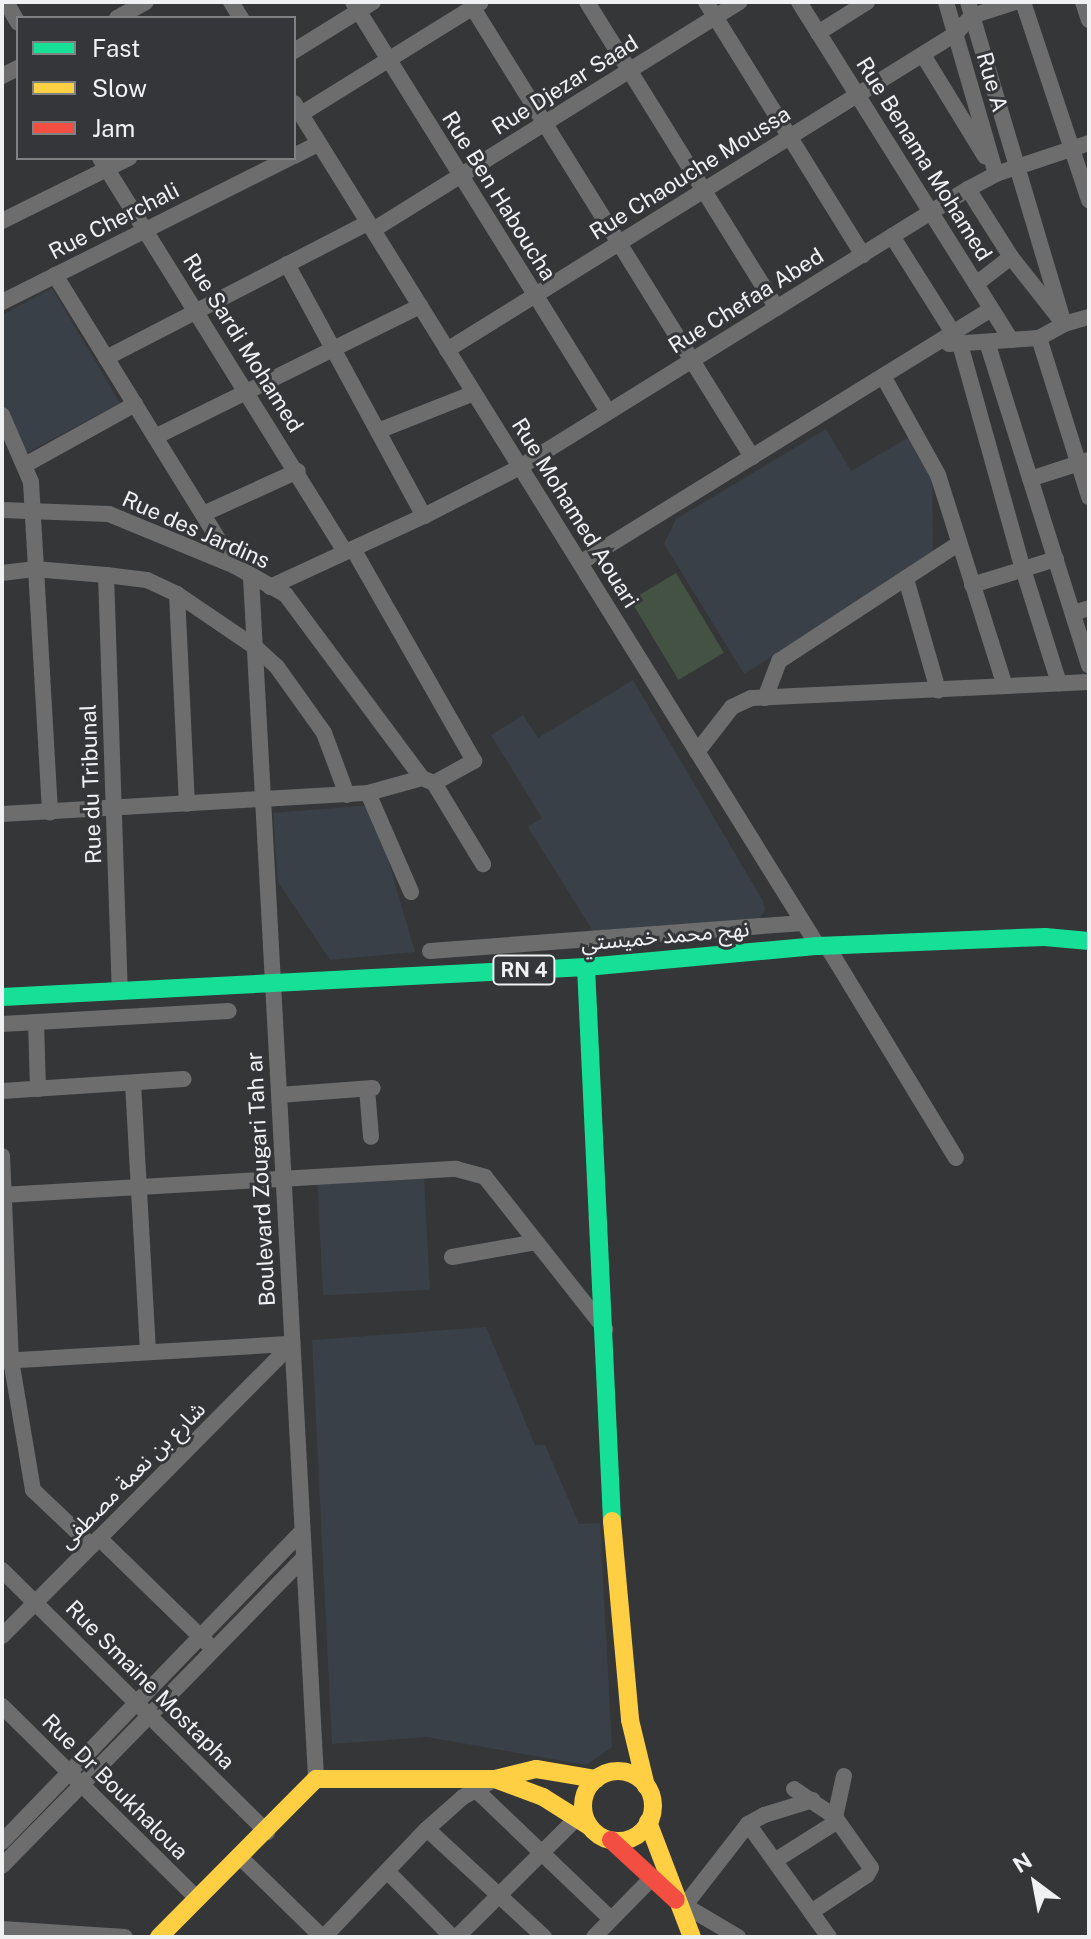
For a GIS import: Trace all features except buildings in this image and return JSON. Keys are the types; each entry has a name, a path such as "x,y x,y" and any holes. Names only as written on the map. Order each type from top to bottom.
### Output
{"street":[{"path":"6,2 16,20"},
{"path":"122,16 146,2"},
{"path":"706,2 863,255"},
{"name":"Rue Djezar Saad","path":"106,358 287,264 371,226 461,176 740,2"},
{"name":"Rue Benama Mohamed","path":"799,2 1011,340"},
{"path":"818,33 867,2"},
{"name":"Rue A","path":"946,2 996,174"},
{"path":"1015,2 970,9 1064,324"},
{"path":"1023,2 1089,200"},
{"path":"1083,2 1089,20"},
{"path":"590,3 777,308"},
{"path":"296,50 362,5"},
{"name":"Rue Ben Haboucha","path":"362,5 389,60 608,412"},
{"path":"298,109 389,60 477,5 545,124 752,457"},
{"name":"Rue Chaouche Moussa","path":"447,350 923,55 955,34 970,9"},
{"path":"923,55 996,174"},
{"name":"Rue Mohamed Aouari","path":"298,109 803,923 823,946 956,1158"},
{"name":"Rue Cherchali","path":"296,155 319,143"},
{"name":"Rue Chefaa Abed","path":"270,587 424,516 520,467 968,189 996,174 1089,143"},
{"name":"Rue Cherchali","path":"2,302 286,160"},
{"path":"2,221 104,164"},
{"name":"Rue Sardi Mohamed","path":"104,164 349,551 474,761 428,780"},
{"path":"968,189 1011,257 1064,324"},
{"path":"892,236 955,339 1059,683"},
{"path":"976,284 1011,257"},
{"path":"287,264 424,516"},
{"path":"55,275 235,566"},
{"path":"155,437 420,306"},
{"path":"955,339 991,309"},
{"path":"580,563 935,344 955,339 987,342 1039,338 1064,324 1089,317"},
{"path":"1039,338 1084,462 1089,497"},
{"path":"987,342 1056,559 1081,610 1089,665"},
{"path":"883,376 938,475 1005,686"},
{"path":"378,431 474,393"},
{"path":"25,465 135,404"},
{"path":"2,415 31,482 50,812"},
{"path":"1030,479 1084,462"},
{"path":"203,514 298,471"},
{"name":"Rue des Jardins","path":"2,510 109,514 235,566 286,595 428,780 483,864"},
{"path":"765,698 779,661 958,544"},
{"path":"972,585 1056,559"},
{"path":"2,573 34,569 106,575 147,580 177,594 255,647 277,667 324,733 347,795"},
{"name":"Rue du Tribunal","path":"106,575 120,992"},
{"name":"Boulevard Zougari Tah ar","path":"251,577 316,1779"},
{"path":"906,579 938,690"},
{"path":"177,594 187,804"},
{"path":"697,752 732,707 751,698 1089,682"},
{"path":"2,814 347,795 428,780"},
{"path":"368,793 411,892"},
{"path":"430,951 803,923"},
{"name":"RN 4","path":"1045,937 1089,928"},
{"name":"نهج محمد خميستي","path":"2,997 586,967 823,946 1045,937"},
{"name":"RN 4","path":"1045,937 1089,941"},
{"path":"586,967 606,1330 614,1558 630,1720 652,1806 648,1822 633,1837 611,1840"},
{"path":"2,1024 229,1011"},
{"path":"36,1022 38,1089"},
{"path":"2,1091 184,1079"},
{"path":"133,1083 148,1352"},
{"path":"279,1095 370,1089 371,1137"},
{"path":"2,1156 7,1360 33,1490 96,1542 213,1649"},
{"path":"3,1195 456,1169 485,1177 606,1330"},
{"path":"452,1257 536,1242"},
{"path":"7,1360 292,1344"},
{"name":"شارع بن نعمة مصطفى","path":"2,1636 292,1344"},
{"path":"2,1866 6,1842 75,1778 142,1708 201,1636 302,1531"},
{"path":"142,1708 213,1649 304,1558"},
{"name":"Rue Smaine Mostapha","path":"2,1570 267,1832"},
{"name":"Rue Dr Boukhaloua","path":"2,1706 198,1899"},
{"path":"621,1771 630,1720"},
{"path":"159,1937 267,1832 316,1779 495,1779 536,1769 596,1779 621,1771 635,1776 646,1786"},
{"path":"776,1860 836,1819 844,1776"},
{"path":"240,1857 323,1937 427,1829 495,1779"},
{"path":"495,1779 543,1797 611,1840 681,1903 738,1937"},
{"path":"387,1871 455,1937 543,1851 583,1822 584,1796 596,1779"},
{"path":"794,1789 836,1819 869,1863 871,1871 811,1912"},
{"path":"476,1790 611,1919"},
{"path":"681,1903 748,1824 813,1800"},
{"path":"648,1822 692,1937"},
{"path":"748,1824 811,1912 822,1934"},
{"path":"427,1829 500,1893 544,1937"},
{"path":"594,1937 651,1879"},
{"path":"2,1929 125,1937"}],"shaded area":[{"path":"52,288 120,403 27,453 2,401 2,315"},
{"path":"826,429 851,471 909,437 932,478 933,553 744,674 664,544 676,519"},
{"path":"633,680 763,901 765,910 759,919 593,931 528,827 542,818 491,735 523,715 538,738"},
{"path":"372,805 415,952 330,960 278,882 273,813"},
{"path":"424,1176 430,1290 323,1295 317,1182"},
{"path":"486,1327 535,1445 545,1445 579,1524 600,1523 612,1747 586,1765 427,1737 332,1744 312,1340"}],"green space":[{"path":"676,573 724,653 678,680 631,600"}],"traffic: fast":[{"path":"2,997 586,967 818,946 1045,937 1089,941"},
{"path":"586,967 612,1521"}],"traffic: slow":[{"path":"612,1521 630,1720 646,1786"},
{"path":"495,1779 536,1769 596,1779"},
{"path":"618,1771 637,1777 647,1787 653,1806 647,1825 637,1835 618,1841 599,1835 589,1825 583,1806 589,1787 599,1777 618,1771"},
{"path":"159,1937 316,1779 495,1779 543,1797 589,1826"},
{"path":"648,1822 692,1937"}],"traffic: jam":[{"path":"611,1840 676,1900"}]}
